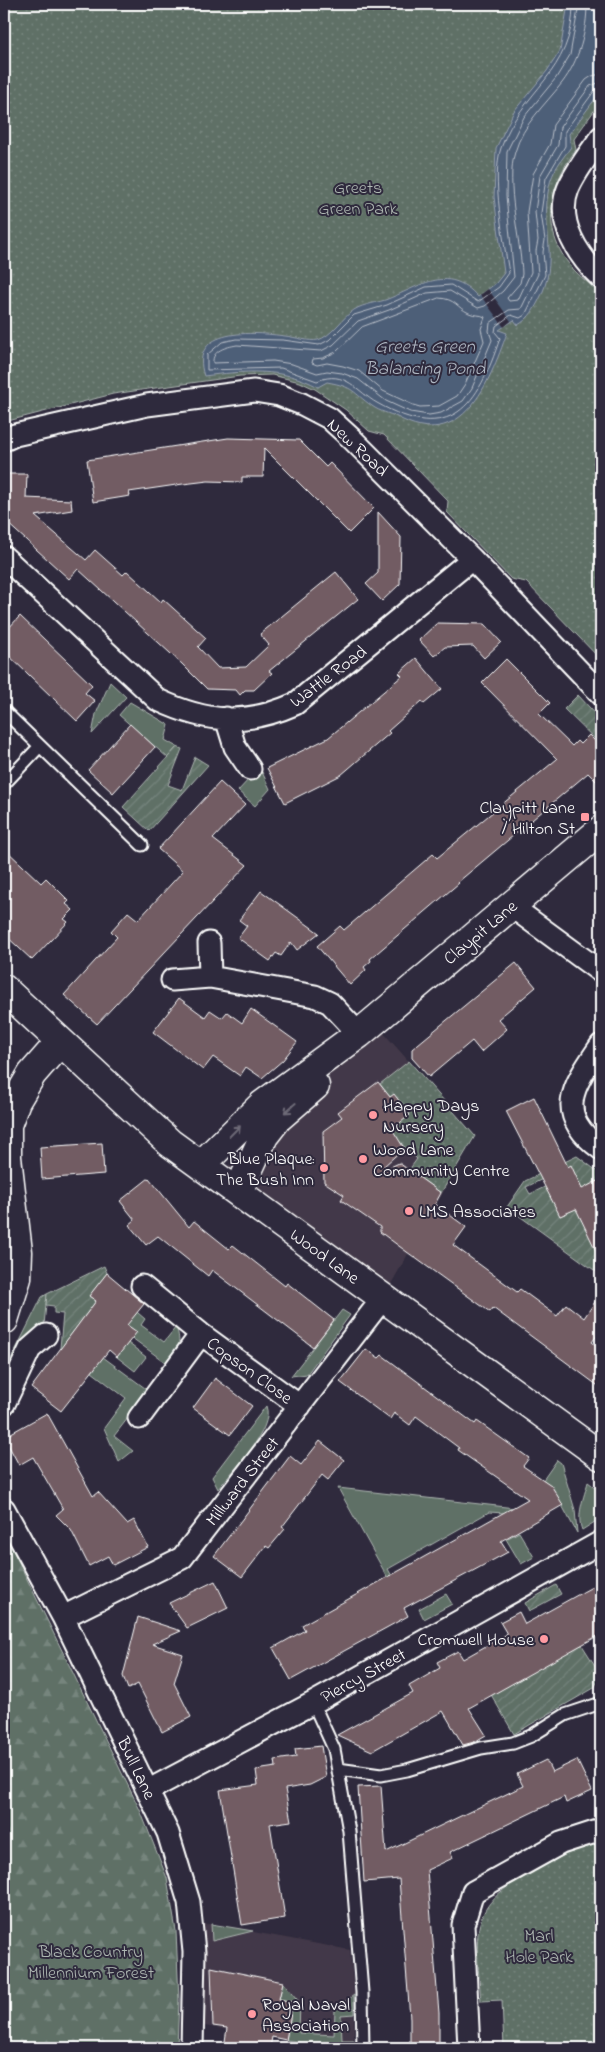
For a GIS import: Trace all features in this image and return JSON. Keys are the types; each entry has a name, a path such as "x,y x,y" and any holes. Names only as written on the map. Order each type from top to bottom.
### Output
{"street":[{"path":"601,137 577,172 567,191 565,211 567,230 576,248 601,278"},
{"name":"New Road","path":"4,440 15,435 146,405 254,390 279,395 329,418 472,559 601,694"},
{"name":"Wattle Road","path":"4,557 158,700 183,712 226,718 270,715 295,704 472,559"},
{"path":"226,718 235,747 250,769"},
{"name":"Claypit Lane","path":"201,1165 262,1105 359,1034 601,830"},
{"path":"510,906 601,972"},
{"path":"209,942 210,977"},
{"path":"172,980 210,977 315,996 330,1003 359,1034"},
{"name":"Wood Lane","path":"4,989 170,1143 601,1456"},
{"name":"Claypit Lane","path":"238,1192 264,1136 278,1118 321,1080 359,1034"},
{"path":"4,1320 17,1278 18,1252 7,1157 8,1125 16,1101 32,1074 60,1042"},
{"path":"601,1045 576,1083 572,1101 574,1116 580,1129 601,1149"},
{"name":"Copson Close","path":"142,1286 201,1334 300,1406"},
{"name":"Millward Street","path":"63,1617 182,1558 383,1298"},
{"name":"Copson Close","path":"139,1418 201,1334"},
{"path":"4,1404 30,1349 46,1335"},
{"name":"Bull Lane","path":"4,1509 63,1617 149,1790 168,1833 189,1902 194,1952 192,2048"},
{"name":"Piercy Street","path":"149,1790 313,1704 601,1542"},
{"path":"469,2048 463,1924 474,1892 561,1843 601,1830"}],"lane":[{"path":"4,711 142,845"},
{"path":"4,784 40,746"},
{"path":"338,1769 381,1775 407,1770 481,1748 513,1743 531,1736 565,1715 601,1703"},
{"path":"313,1704 334,1749 349,1831 355,1886 364,2048"}],"shaded area":[{"path":"374,1022 475,1136 383,1298 219,1179 270,1111"},
{"path":"211,1924 350,1950 354,1995 354,2048 333,2048 193,2024 191,1925"}],"green space":[{"name":"Greets Green Park","path":"4,4 601,4 601,101 574,139 576,150 566,164 554,195 552,226 556,242 564,257 575,271 601,294 598,306 601,312 601,660 526,582 511,579 447,512 448,501 384,435 369,431 346,410 315,389 300,382 272,375 240,376 113,394 4,422"},
{"path":"110,682 126,697 92,734 96,714"},
{"path":"578,695 601,720 601,745 564,709"},
{"path":"130,702 169,725 165,740 177,747 168,758 119,715"},
{"path":"177,747 182,749 168,785 182,790 195,757 208,765 149,831 123,807"},
{"path":"262,772 270,789 255,806 238,791 249,779"},
{"path":"409,1061 475,1136 441,1193 409,1170 417,1159 388,1131 390,1097 380,1084"},
{"path":"577,1156 601,1174 601,1188 598,1181 588,1186 591,1192 585,1195 570,1166 526,1187 530,1194 549,1185 560,1216 579,1207 591,1238 601,1233 601,1275 507,1207 525,1181"},
{"path":"104,1266 107,1273 89,1296 96,1301 64,1344 95,1368 92,1372 60,1348 63,1314 54,1313 54,1306 46,1305 47,1294"},
{"path":"47,1294 44,1325 4,1383 4,1373 42,1297"},
{"path":"131,1307 145,1319 141,1325 164,1342 176,1327 179,1343 175,1356 169,1365 132,1338 136,1332 121,1320"},
{"path":"342,1310 350,1315 307,1374 291,1376"},
{"path":"119,1336 146,1357 135,1371 117,1357 121,1352"},
{"path":"103,1357 149,1391 114,1436 133,1451 119,1462 104,1428 126,1398 92,1372"},
{"path":"266,1406 267,1415 259,1437 218,1489 212,1477"},
{"path":"557,1460 561,1463 575,1510 577,1533 552,1487 543,1480"},
{"path":"588,1482 601,1492 601,1518 582,1530 580,1512"},
{"path":"338,1488 515,1508 519,1514 489,1512 388,1569 405,1600 394,1589"},
{"path":"519,1532 534,1557 521,1564 506,1539"},
{"name":"Black Country Millennium Forest","path":"5,1534 140,1810 167,1878 176,1931 179,2000 177,2048 4,2048"},
{"path":"556,1585 561,1594 529,1611 525,1603"},
{"path":"446,1594 452,1604 424,1619 419,1609"},
{"path":"582,1645 601,1675 594,1688 514,1734 472,1662"},
{"name":"Marl Hole Park","path":"601,1843 601,2048 504,2048 502,2000 481,2001 477,1954 481,1920 488,1906 500,1893 517,1880 570,1852"},
{"path":"211,1924 253,1931 212,1941"},
{"path":"283,1982 300,2003 299,2033 334,2035 335,2009 354,1995 354,2014 341,2015 342,2040 354,2040 354,2048 333,2048 286,2040 293,2002 279,1999"}],"water":[{"name":"Greets Green Balancing Pond","path":"568,4 601,4 601,91 569,134 571,147 550,181 547,203 549,258 545,287 532,313 527,318 518,325 514,320 499,330 507,333 500,352 482,391 470,407 456,419 440,426 420,426 378,410 352,391 336,384 327,382 318,387 291,376 262,372 204,376 202,360 206,348 214,340 227,336 257,334 318,340 327,335 354,310 432,281 444,279 455,281 478,297 496,283 504,273 494,197 496,148 514,111 547,71 560,51"}],"pier":[{"path":"488,289 511,321 504,327 480,295"}],"building":[{"path":"228,438 299,440 326,467 330,463 374,508 349,533 264,448 263,477 242,477 242,482 208,481 183,484 129,492 130,496 93,502 87,460"},
{"path":"4,474 27,474 26,498 71,500 72,510 35,516 86,560 95,550 123,575 127,571 161,602 163,599 206,638 198,647 218,668 246,667 269,645 260,634 336,572 358,599 269,671 272,673 254,690 245,690 240,695 236,690 207,689 78,569 69,579 5,521"},
{"path":"378,512 401,537 400,584 382,601 366,584 378,573"},
{"path":"20,616 92,685 85,693 95,701 77,721 4,651 4,633"},
{"path":"437,623 484,624 501,642 484,658 473,646 445,647 434,656 419,640"},
{"path":"416,658 442,689 424,704 422,701 388,731 390,733 341,775 285,803 267,768 328,738 402,676 399,673"},
{"path":"506,659 550,703 539,714 572,746 577,741 580,744 589,735 601,747 601,786 588,773 370,959 371,961 364,967 366,970 350,985 317,946 340,926 344,930 433,854 437,858 557,759 482,683"},
{"path":"130,724 155,747 113,793 88,770"},
{"path":"220,782 245,805 213,839 247,865 97,1024 64,995 117,937 111,931 128,912 138,920 183,871 158,849"},
{"path":"4,848 41,883 46,878 69,901 66,904 73,910 64,919 68,922 32,960 4,934"},
{"path":"261,891 319,933 297,950 291,942 281,956 276,953 270,961 238,938 247,926 239,920"},
{"path":"516,963 536,987 498,1019 507,1029 481,1052 472,1041 429,1077 412,1058 412,1049"},
{"path":"179,998 205,1017 210,1010 222,1018 227,1012 242,1023 251,1009 297,1042 283,1060 262,1078 246,1067 240,1076 213,1057 203,1070 153,1032"},
{"path":"378,1082 390,1097 394,1094 410,1115 392,1129 404,1148 384,1166 386,1169 399,1163 441,1193 435,1204 466,1227 453,1245 517,1292 520,1289 557,1316 566,1304 584,1318 601,1293 601,1330 592,1342 601,1349 601,1388 493,1308 490,1312 380,1232 380,1227 341,1200 344,1195 324,1182 323,1131 342,1117 338,1112"},
{"path":"534,1097 568,1167 571,1165 582,1189 601,1179 601,1261 576,1209 560,1216 506,1111"},
{"path":"102,1143 104,1174 42,1179 40,1147"},
{"path":"149,1178 189,1227 194,1221 229,1249 233,1245 285,1286 287,1283 334,1320 313,1347 212,1270 208,1276 158,1236 146,1245 129,1225 135,1220 120,1201"},
{"path":"107,1273 144,1304 127,1325 137,1332 117,1357 109,1350 61,1411 31,1388 96,1301 89,1296"},
{"path":"366,1349 379,1358 382,1355 475,1424 477,1421 529,1458 523,1466 551,1485 563,1505 501,1541 508,1552 404,1608 408,1616 291,1680 273,1648 305,1630 302,1625 528,1499 458,1450 459,1448 416,1416 410,1425 394,1413 390,1419 340,1382"},
{"path":"215,1378 252,1406 230,1435 193,1408"},
{"path":"47,1413 93,1496 98,1492 127,1524 134,1520 148,1547 113,1565 108,1556 89,1566 71,1530 56,1515 63,1509 33,1457 19,1465 4,1437"},
{"path":"320,1441 344,1460 328,1480 322,1475 282,1527 285,1529 269,1548 266,1546 242,1577 214,1556 290,1456 301,1465"},
{"path":"215,1581 228,1608 187,1628 169,1603"},
{"path":"601,1582 601,1634 469,1708 486,1735 474,1742 463,1745 443,1711 372,1751 337,1735 413,1693 409,1686 440,1668 437,1662 458,1651 463,1659 507,1634 500,1622 519,1612 525,1624"},
{"path":"138,1617 181,1631 152,1644 183,1654 174,1683 191,1717 162,1732 138,1684 128,1689 123,1676"},
{"path":"321,1746 326,1777 310,1785 285,1789 291,1821 270,1824 285,1918 242,1925 220,1790 258,1785 256,1770 276,1767 275,1760 296,1757 295,1749"},
{"path":"546,1760 552,1772 577,1760 592,1791 566,1803 564,1797 450,1852 453,1858 427,1870 439,2013 439,2048 410,2048 410,2018 399,1879 364,1882 358,1787 381,1786 386,1852 523,1786 517,1774"},
{"name":"Royal Naval Association","path":"211,1967 283,1982 279,1999 293,2002 286,2040 272,2037 270,2048 224,2048 227,2028 213,2026"}],"place":[{"name":"Claypitt Lane / Hilton St","path":"585,817"},
{"name":"Happy Days Nursery","path":"373,1115"},
{"name":"Wood Lane Community Centre","path":"363,1159"},
{"name":"Blue Plaque: The Bush Inn","path":"324,1168"},
{"name":"LMS Associates","path":"409,1211"},
{"name":"Cromwell House","path":"544,1639"},
{"name":"Royal Naval Association","path":"252,2014"}]}
